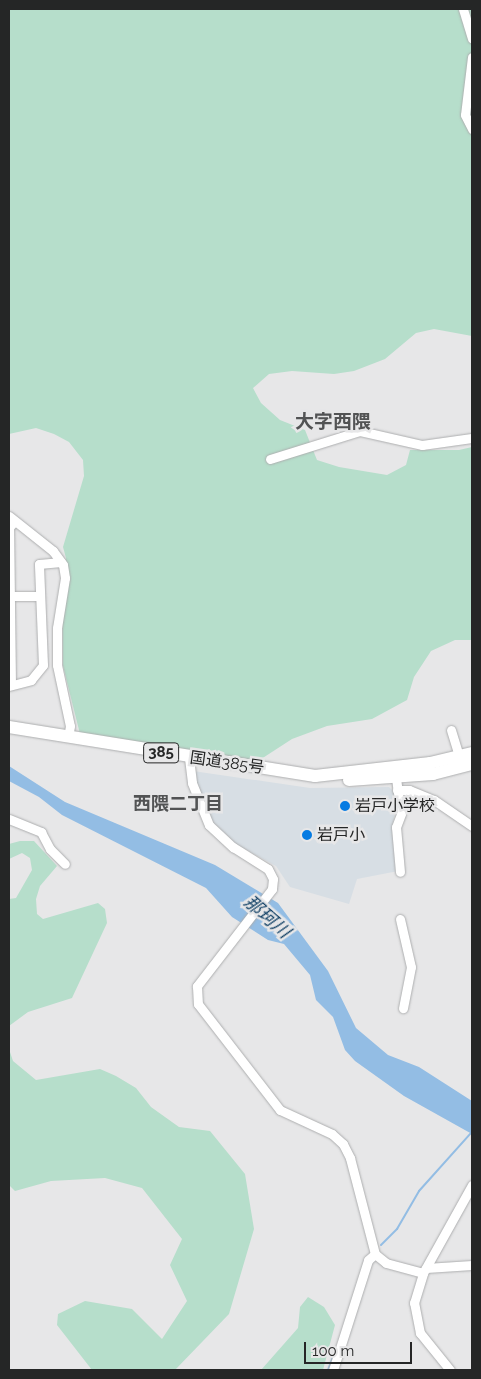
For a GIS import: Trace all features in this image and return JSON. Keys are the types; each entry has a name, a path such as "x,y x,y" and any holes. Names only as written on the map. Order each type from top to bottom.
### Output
{"highway":[{"name":"国道385号","path":"9,727 189,758 327,776 396,779 433,774 472,764"},
{"name":"国道385号","path":"396,779 472,753"}],"street":[{"path":"464,9 472,39"},
{"path":"472,57 465,115 472,130"},
{"path":"270,459 360,430 422,446 472,438"},
{"path":"61,562 39,564 43,665 30,680 10,685 9,527 12,518 61,562 65,578 57,628 57,665 70,726 68,737"},
{"path":"9,596 40,596"},
{"path":"451,730 459,757"},
{"path":"189,758 192,784 209,825 225,841 268,869 273,879 272,889 239,929 197,986 197,996 208,1018 280,1110 332,1134 343,1144 350,1158 375,1254 386,1263 425,1270 472,1264"},
{"path":"396,779 409,790 434,800 453,816 472,826"},
{"path":"396,779 401,814 396,828 400,872"},
{"path":"9,819 41,832 50,849 65,864"},
{"path":"400,919 411,967 403,1008"},
{"path":"450,1370 420,1334 415,1318 415,1297 425,1270 472,1185"},
{"path":"333,1370 368,1260 375,1254"}],"shaded area":[{"name":"岩戸小","path":"193,771 310,788 389,787 393,791 396,806 392,830 398,871 357,879 349,904 290,887 276,866 226,839 213,824 200,800"}],"green space":[{"path":"9,9 472,9 472,336 434,329 416,333 385,359 354,371 334,374 292,371 269,374 253,388 261,403 280,420 305,430 317,460 339,467 387,475 406,465 410,450 459,450 472,447 472,640 455,640 431,651 414,677 407,700 372,719 327,726 292,739 255,763 80,734 63,666 62,591 66,558 63,547 84,476 83,460 69,442 54,434 36,428 9,434"},
{"path":"20,841 34,841 57,866 40,886 36,899 37,914 43,919 98,903 105,909 107,923 72,998 28,1012 9,1026 9,899 16,898 32,870 30,858 22,853 9,859 9,844"},
{"path":"9,1049 13,1061 36,1080 100,1069 116,1076 136,1088 151,1107 179,1127 210,1131 245,1174 254,1229 229,1314 175,1370 92,1370 57,1325 58,1314 85,1301 132,1309 162,1339 187,1301 170,1265 182,1239 142,1188 105,1178 51,1181 15,1191 9,1185"},
{"path":"308,1297 324,1307 335,1325 323,1370 261,1370 298,1328 300,1307"}],"water":[{"name":"那珂川","path":"9,766 65,802 215,865 278,903 328,971 356,1028 388,1055 419,1067 472,1101 472,1134 404,1096 355,1061 345,1050 333,1017 316,1000 310,975 284,944 268,940 232,917 206,888 62,815 39,797 9,781"}],"waterway":[{"path":"381,1245 397,1229 419,1191 472,1132"},
{"path":"328,1370 334,1354"}],"place":[{"name":"岩戸小学校","path":"345,806"},
{"name":"岩戸小","path":"307,835"}],"district":[{"name":"大字西隈","path":"333,422"},
{"name":"西隈二丁目","path":"178,804"}]}
